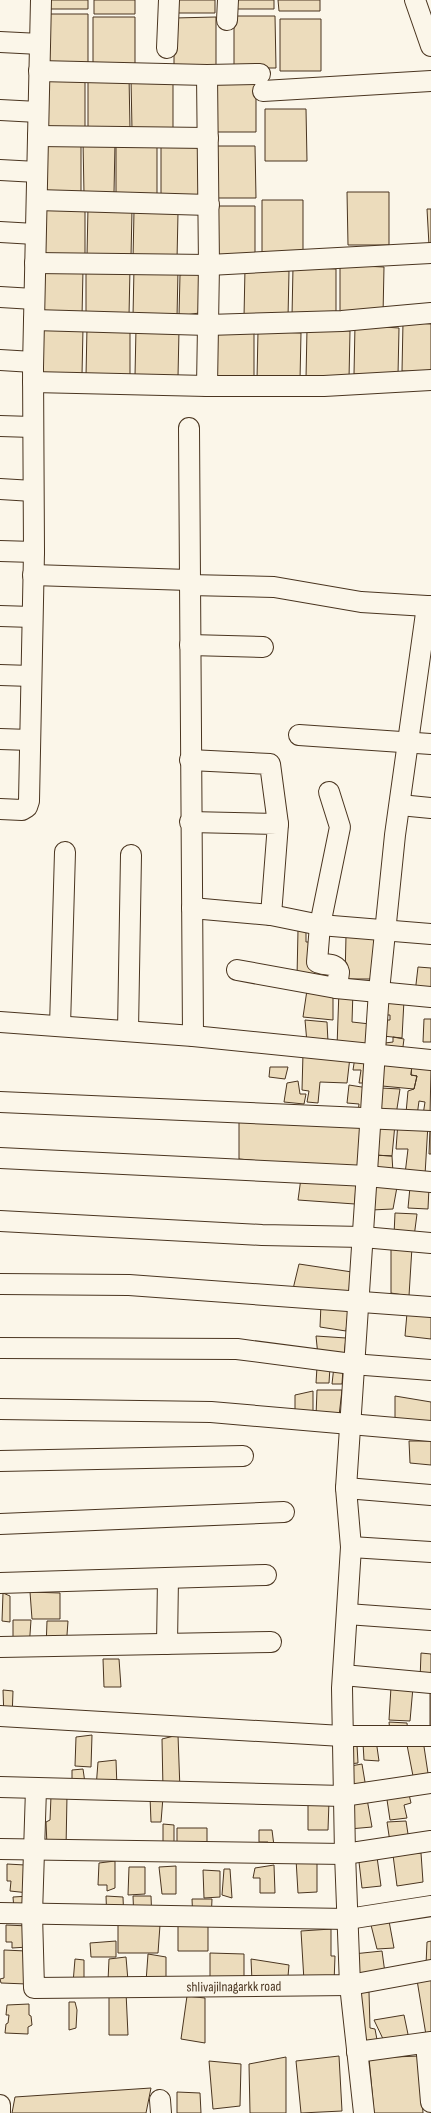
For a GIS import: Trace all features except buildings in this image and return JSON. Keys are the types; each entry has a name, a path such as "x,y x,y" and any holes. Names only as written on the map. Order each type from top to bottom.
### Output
{"street":[{"path":"0,809 22,810 27,807 29,801 34,552 32,427 41,0"},
{"path":"167,48 169,0"},
{"path":"227,20 228,0"},
{"path":"415,0 431,46"},
{"path":"0,42 40,44"},
{"path":"39,71 208,76 262,82 431,81"},
{"path":"207,386 209,265 208,76"},
{"path":"0,110 38,112"},
{"path":"38,136 208,138"},
{"path":"0,170 37,172"},
{"path":"37,200 208,205"},
{"path":"0,232 35,234"},
{"path":"36,263 209,265 431,253"},
{"path":"0,297 34,299"},
{"path":"34,320 208,325 342,321 431,313"},
{"path":"0,360 33,362"},
{"path":"33,382 207,386 324,386 431,380"},
{"path":"0,426 32,427"},
{"path":"189,428 190,822 193,1036"},
{"path":"0,489 33,491"},
{"path":"0,551 34,552"},
{"path":"33,575 274,587 361,602 429,606 400,805 379,990 363,1237 352,1364 346,1488 351,1547 343,1675 343,1796 350,1985 364,2113"},
{"path":"0,616 32,618"},
{"path":"190,645 263,646"},
{"path":"0,676 31,676"},
{"path":"299,735 431,744"},
{"path":"0,739 30,740"},
{"path":"190,760 270,764 278,824 271,915"},
{"path":"329,792 340,826 320,925 317,962 322,965 331,964 336,966 339,972 336,988"},
{"path":"400,805 431,808"},
{"path":"190,822 278,824"},
{"path":"60,1026 64,852"},
{"path":"128,1031 130,855"},
{"path":"192,908 271,915 320,925 431,934"},
{"path":"237,970 336,988 379,990 431,997"},
{"path":"0,1022 193,1036 375,1056 431,1060"},
{"path":"0,1102 371,1117 431,1121"},
{"path":"0,1158 367,1176 431,1182"},
{"path":"0,1221 262,1235 363,1237 431,1243"},
{"path":"0,1284 129,1285 358,1300 431,1307"},
{"path":"0,1348 237,1349 352,1364 431,1370"},
{"path":"0,1409 211,1412 431,1431"},
{"path":"0,1461 242,1456"},
{"path":"346,1488 431,1495"},
{"path":"0,1524 284,1512"},
{"path":"351,1547 431,1552"},
{"path":"0,1583 266,1575"},
{"path":"167,1644 168,1578"},
{"path":"347,1614 431,1620"},
{"path":"0,1647 271,1642"},
{"path":"343,1675 431,1683"},
{"path":"0,1716 342,1736 431,1736"},
{"path":"0,1787 343,1796 431,1783"},
{"path":"32,1914 36,1789"},
{"path":"0,1849 345,1854 431,1841"},
{"path":"0,1913 348,1919 431,1906"},
{"name":"shlivajilnagarkk road","path":"32,1914 34,1988 350,1985 431,1970"},
{"path":"357,2052 428,2042 431,2102"},
{"path":"0,2105 0,2113"}]}
